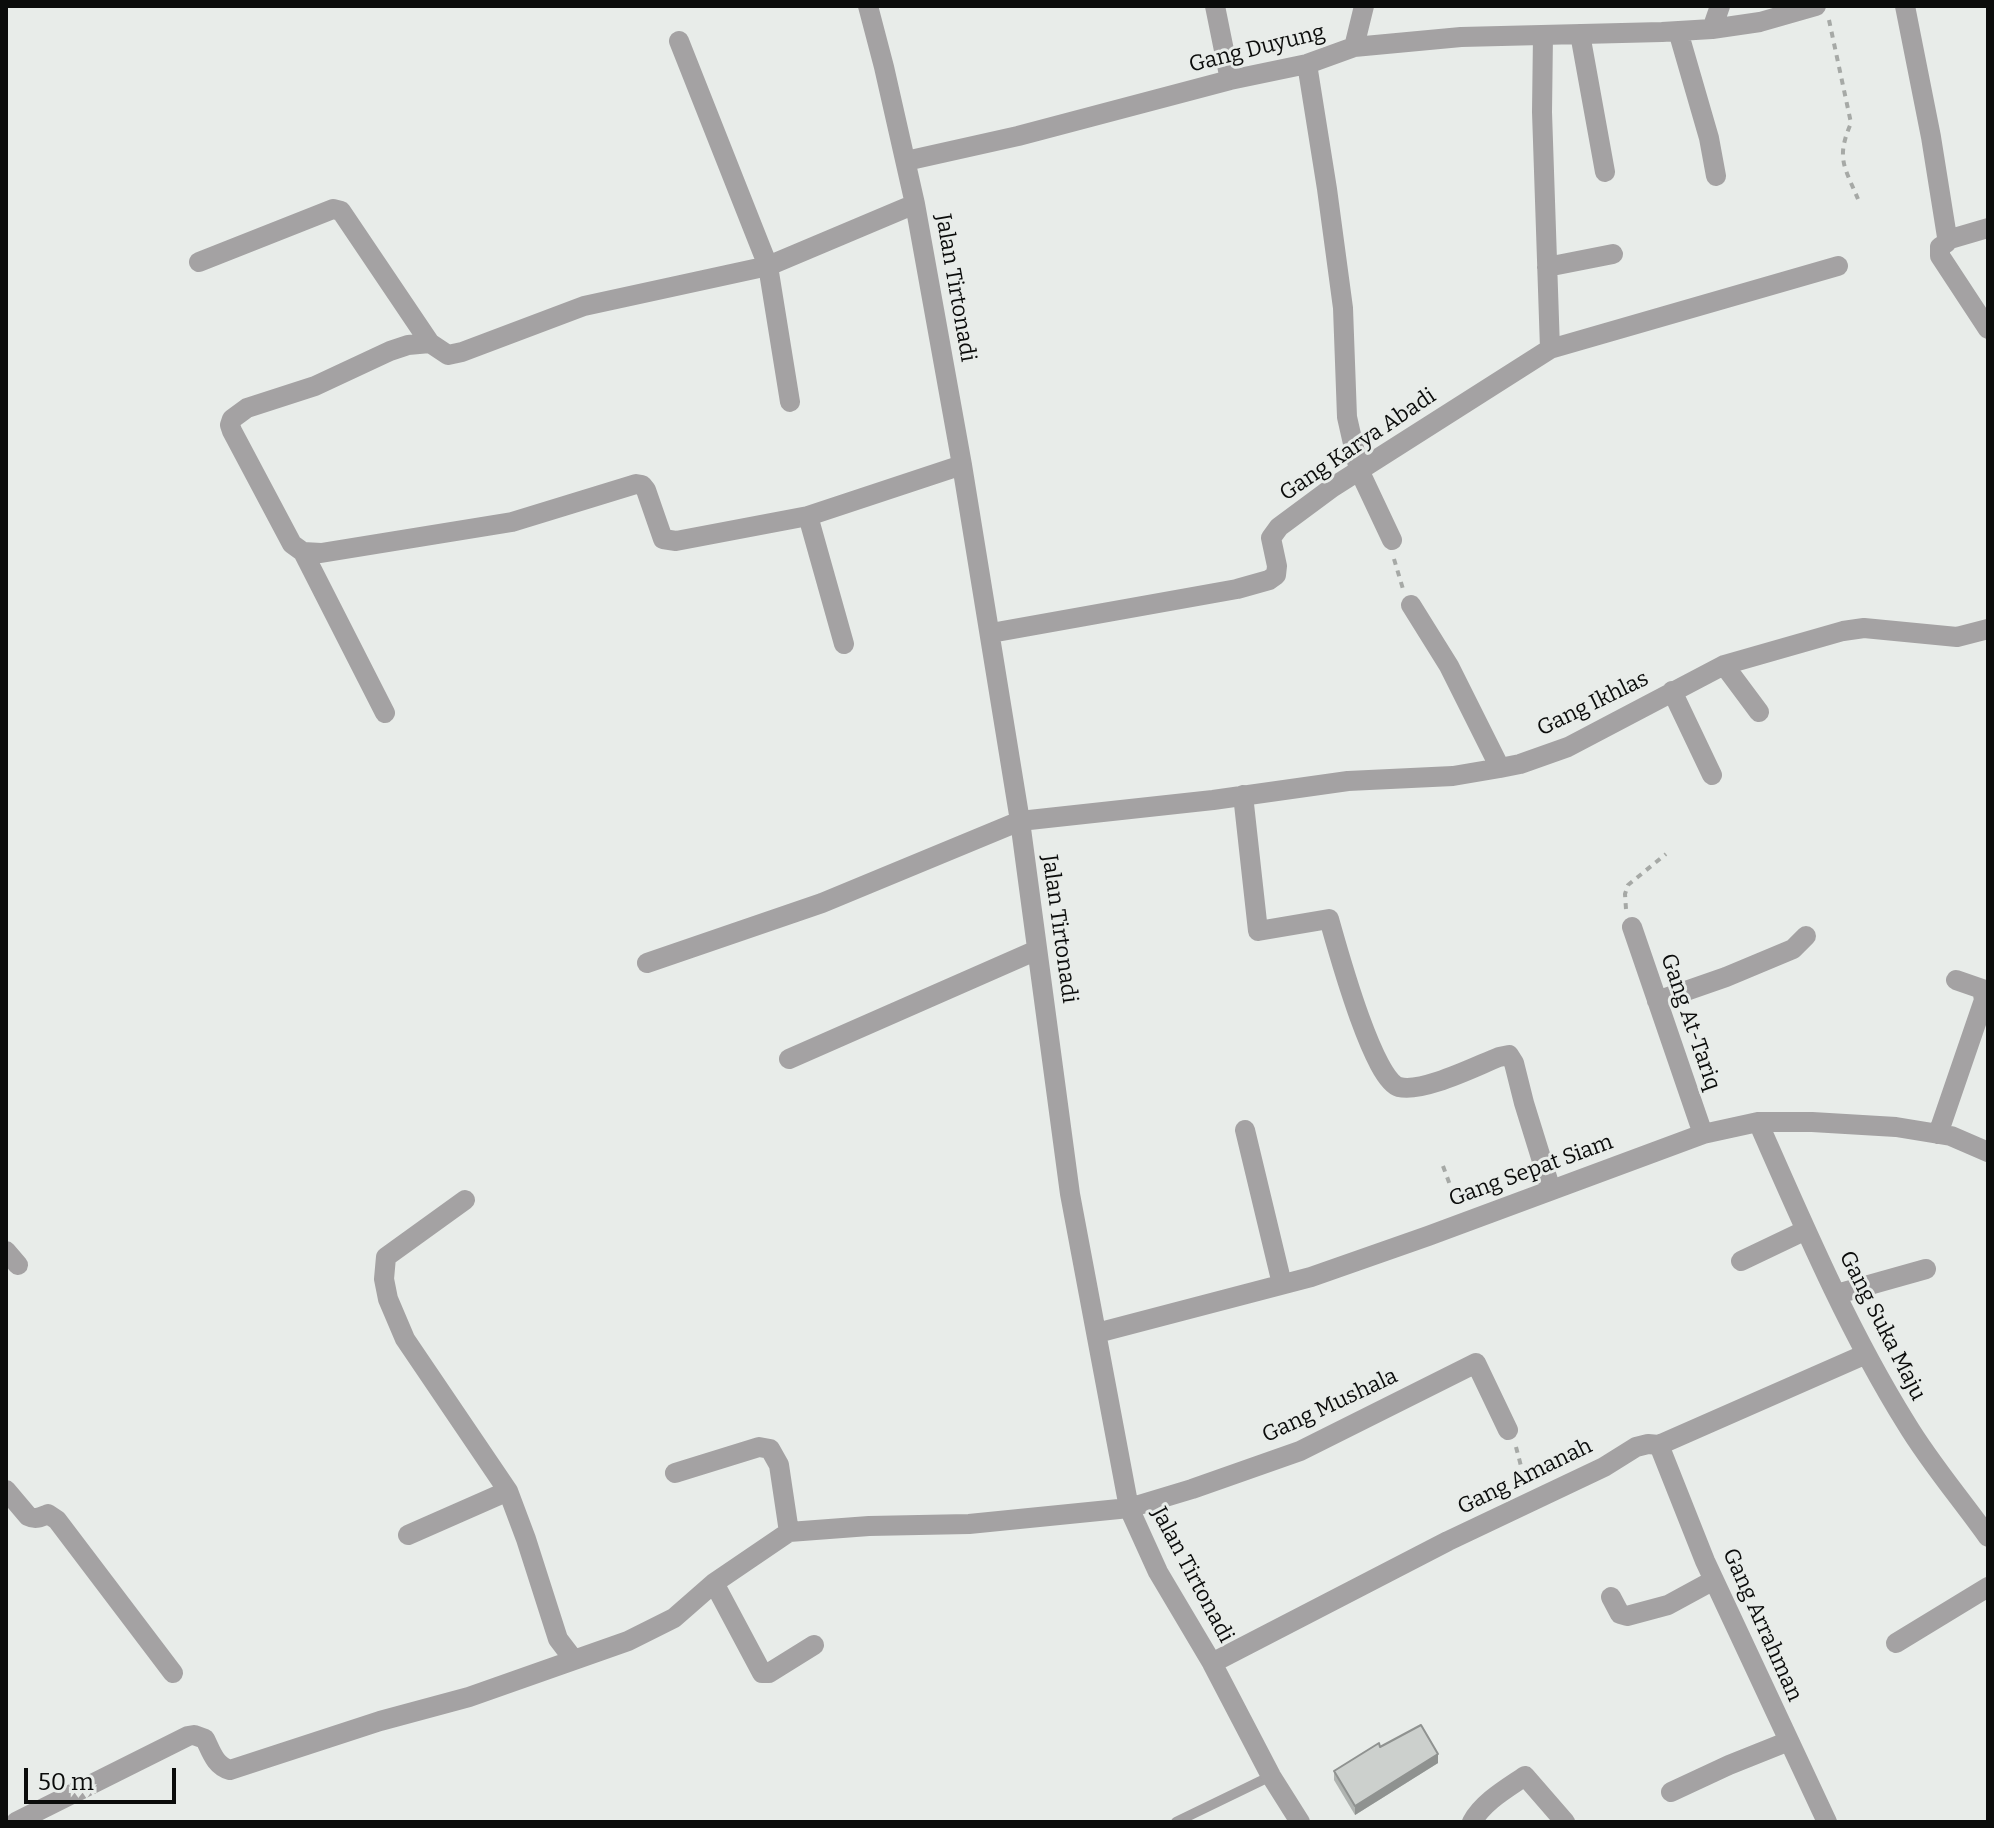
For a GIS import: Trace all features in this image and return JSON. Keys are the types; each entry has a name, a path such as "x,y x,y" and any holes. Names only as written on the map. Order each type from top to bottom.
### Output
{"street":[{"name":"Jalan Tirtonadi","path":"868,6 915,204 962,465 1020,821 1070,1194 1129,1508 1158,1572 1212,1663 1271,1776 1300,1822"},
{"path":"1215,6 1230,80"},
{"path":"1354,47 1364,6"},
{"path":"1712,29 1720,6"},
{"path":"1905,6 1931,137 1947,240"},
{"name":"Gang Duyung","path":"906,161 1018,136 1230,80 1307,64 1354,47 1461,37 1712,29 1823,13"},
{"path":"1678,31 1709,138 1716,176"},
{"path":"1580,34 1605,172"},
{"path":"1543,35 1542,112 1550,349"},
{"path":"679,41 768,266 790,402"},
{"path":"1307,64 1343,308 1347,417 1359,470 1392,540"},
{"path":"199,262 333,209 341,211 430,343 448,355 584,306 768,266 915,204"},
{"path":"1988,228 1947,240 1940,247 1941,260 1988,329"},
{"path":"1547,267 1613,254"},
{"name":"Gang Karya Abadi","path":"991,633 1237,589 1269,580 1276,575 1271,538 1279,527 1333,487 1550,349 1838,266"},
{"path":"385,713 303,552 292,544 230,425 232,419 247,408 315,386 390,351 430,343"},
{"path":"303,552 321,553 512,522 636,484 646,490 663,539 669,541 808,516 962,465"},
{"path":"808,516 844,644"},
{"path":"1411,605 1449,666 1500,768"},
{"name":"Gang Ikhlas","path":"647,963 822,903 1020,821 1348,781 1453,776 1500,768 1568,747 1724,665 1843,631 1864,628 1957,637 1988,629"},
{"path":"1724,665 1759,712"},
{"path":"1672,691 1712,775"},
{"path":"1243,795 1258,931 1329,919 1370,1043 1384,1072 1395,1086 1404,1088 1438,1081 1509,1055 1551,1190"},
{"name":"Gang At-Tariq","path":"1632,927 1703,1134"},
{"path":"1657,1001 1793,949 1806,936"},
{"path":"789,1059 1037,950"},
{"path":"1938,1134 1984,1000 1982,989 1956,980"},
{"name":"Gang Sepat Siam","path":"1097,1333 1311,1277 1703,1134 1758,1122 1896,1127 1951,1136 1988,1152"},
{"name":"Gang Suka Maju","path":"1758,1122 1866,1354 1920,1445 1988,1537"},
{"path":"1245,1130 1282,1284"},
{"path":"465,1200 386,1257 384,1279 388,1299 405,1339 508,1491 558,1639 574,1660"},
{"path":"1741,1261 1806,1230"},
{"path":"1837,1294 1926,1269"},
{"name":"Gang Amanah","path":"1212,1663 1448,1541 1604,1467 1636,1447 1659,1445 1866,1354"},
{"name":"Gang Mushala","path":"1129,1508 1300,1451 1476,1363 1508,1430"},
{"name":"Gang Arrahman","path":"1659,1445 1714,1580 1827,1822"},
{"path":"675,1473 759,1447 770,1449 779,1465 789,1532"},
{"path":"6,1490 28,1516 39,1518 48,1514 57,1520 173,1673"},
{"path":"408,1535 508,1491"},
{"path":"16,1822 188,1736 205,1739 216,1761 230,1770 380,1721 469,1697 628,1641 674,1618 714,1583 789,1532 869,1526 969,1524 1129,1508"},
{"path":"1611,1597 1620,1614 1627,1616 1668,1605 1714,1580"},
{"path":"714,1583 762,1673 769,1673 814,1645"},
{"path":"1896,1643 1988,1587"},
{"path":"1671,1792 1789,1741"},
{"path":"1472,1822 1492,1799 1525,1776 1565,1822"}],"lane":[{"path":"1176,1822 1271,1776"}],"path":[{"path":"1823,13 1851,123 1842,163 1858,199"},
{"path":"1392,540 1396,572 1411,605"},
{"path":"1632,927 1626,910 1628,885 1666,854"},
{"path":"1443,1166 1464,1222"},
{"path":"1508,1430 1523,1468 1529,1502"}],"building":[{"path":"1421,1725 1438,1754 1355,1806 1334,1771 1379,1743 1380,1747"}]}
